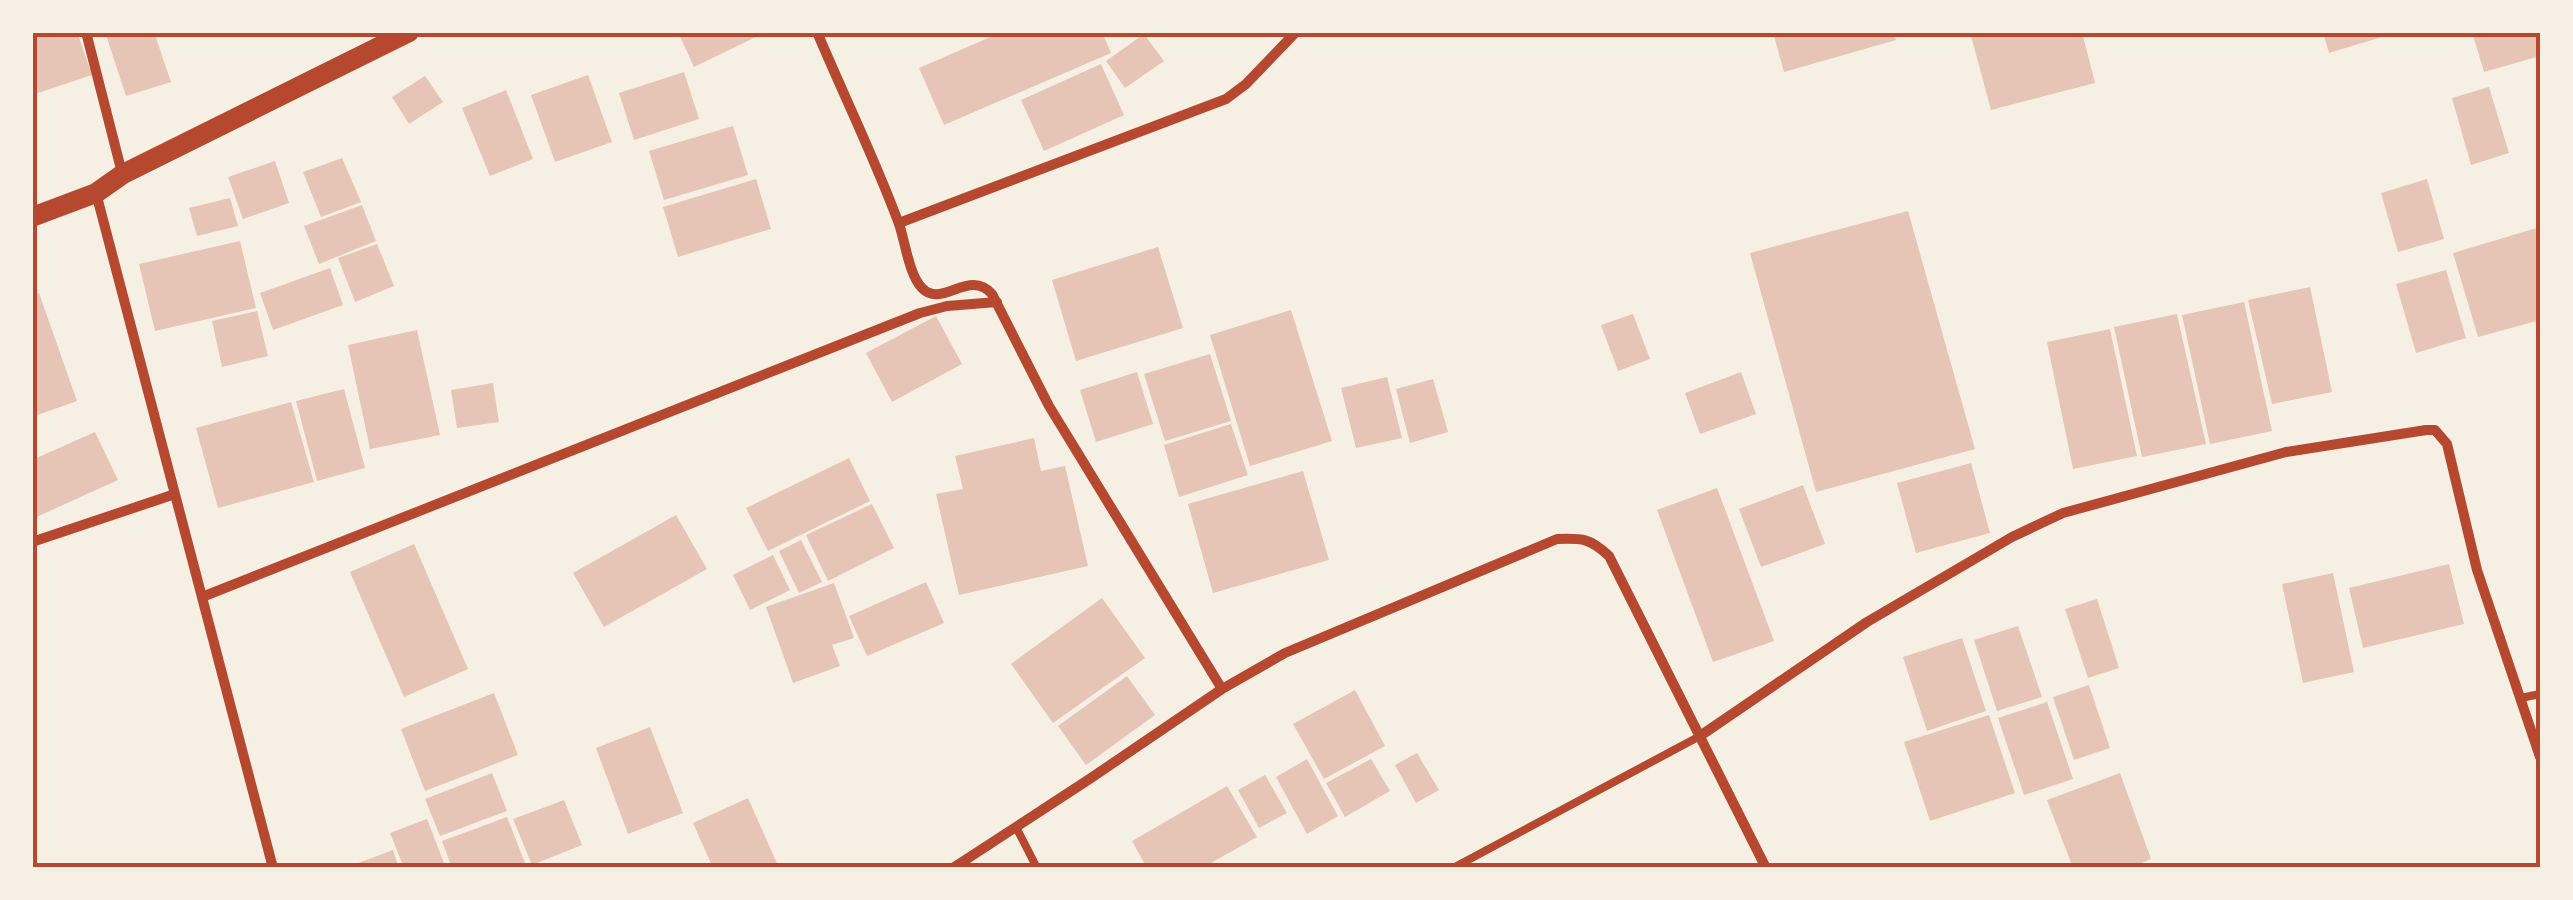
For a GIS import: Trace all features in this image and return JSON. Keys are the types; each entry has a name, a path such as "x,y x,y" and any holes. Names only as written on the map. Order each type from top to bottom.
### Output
{"main road":[{"path":"32,217 96,194 123,174 409,32"}],"street":[{"path":"86,32 123,174"},
{"path":"817,32 923,290 940,294 974,284 985,286 997,302 1049,406 1222,689"},
{"path":"898,223 1226,99 1296,32"},
{"path":"96,194 273,868"},
{"path":"202,597 920,312 997,302"},
{"path":"1700,736 1867,622 2012,537 2063,514 2286,452 2435,430 2448,444 2477,570 2540,757"},
{"path":"32,542 175,494"},
{"path":"953,868 1222,689 1285,652 1557,538 1583,538 1596,542 1609,556 1766,868"}],"lane":[{"path":"2520,698 2540,694"},
{"path":"1453,868 1700,736"},
{"path":"1016,827 1037,868"}],"building":[{"path":"32,32 77,32 92,75 32,95"},
{"path":"105,32 154,32 171,82 126,96"},
{"path":"678,32 766,32 694,67"},
{"path":"1002,32 1102,32 1111,53 944,125 919,68"},
{"path":"1773,32 1894,32 1896,40 1784,72"},
{"path":"1970,32 2082,32 2095,83 1991,110"},
{"path":"2323,32 2395,32 2395,33 2329,53"},
{"path":"2472,32 2540,32 2540,56 2484,72"},
{"path":"1144,34 1164,61 1125,88 1106,61"},
{"path":"1101,64 1124,115 1044,151 1021,100"},
{"path":"684,72 699,119 634,140 619,93"},
{"path":"588,75 612,142 555,162 531,95"},
{"path":"425,76 443,102 409,124 392,97"},
{"path":"2489,87 2509,153 2471,165 2452,98"},
{"path":"506,90 533,159 490,176 462,108"},
{"path":"733,126 748,175 664,200 649,151"},
{"path":"342,158 361,202 321,217 303,172"},
{"path":"275,161 289,203 243,219 228,177"},
{"path":"756,179 771,229 678,257 663,207"},
{"path":"2427,179 2444,239 2398,252 2381,193"},
{"path":"230,198 238,226 197,236 189,208"},
{"path":"362,205 376,241 319,264 304,226"},
{"path":"1908,211 1975,449 1816,492 1750,253"},
{"path":"2540,227 2540,320 2478,337 2453,253"},
{"path":"240,241 256,308 155,331 139,264"},
{"path":"377,244 394,286 355,302 338,258"},
{"path":"1158,247 1183,328 1076,361 1052,280"},
{"path":"330,268 343,305 273,330 260,293"},
{"path":"2446,270 2466,338 2416,353 2396,284"},
{"path":"2310,287 2332,392 2272,404 2248,300"},
{"path":"39,293 77,401 32,417 32,296"},
{"path":"2244,302 2272,431 2210,444 2182,315"},
{"path":"1291,310 1332,441 1250,466 1210,335"},
{"path":"257,311 268,356 222,367 212,321"},
{"path":"1633,314 1650,359 1618,371 1601,325"},
{"path":"2177,314 2206,444 2142,457 2114,327"},
{"path":"936,316 962,364 892,402 866,353"},
{"path":"2110,329 2137,456 2073,469 2047,342"},
{"path":"417,330 440,435 370,449 348,345"},
{"path":"1210,354 1231,421 1165,441 1144,374"},
{"path":"1137,372 1153,424 1096,442 1080,390"},
{"path":"1741,372 1756,414 1700,434 1685,393"},
{"path":"1387,377 1402,438 1356,448 1341,388"},
{"path":"1433,379 1448,432 1410,443 1396,389"},
{"path":"493,383 499,422 457,428 451,390"},
{"path":"344,389 365,468 317,481 296,401"},
{"path":"291,402 314,482 218,508 196,428"},
{"path":"1231,424 1248,475 1179,497 1164,445"},
{"path":"95,432 118,480 32,519 32,460"},
{"path":"1034,438 1041,471 1065,466 1088,566 959,595 936,494 963,489 955,456"},
{"path":"849,458 870,501 768,551 746,508"},
{"path":"1971,463 1990,533 1916,553 1897,483"},
{"path":"1303,471 1329,560 1213,593 1188,504"},
{"path":"1803,485 1825,544 1761,567 1739,509"},
{"path":"1717,488 1774,641 1713,662 1657,510"},
{"path":"872,504 894,548 828,581 806,535"},
{"path":"676,515 707,569 604,627 573,573"},
{"path":"801,540 822,582 799,593 779,551"},
{"path":"414,544 468,669 404,697 350,572"},
{"path":"773,555 790,590 750,610 733,575"},
{"path":"2449,564 2464,624 2363,648 2349,588"},
{"path":"2333,573 2354,672 2303,683 2282,584"},
{"path":"926,582 944,623 867,656 849,616"},
{"path":"834,583 854,638 832,645 840,666 793,683 766,607"},
{"path":"1102,598 1145,658 1053,723 1011,664"},
{"path":"2097,599 2119,668 2088,678 2065,609"},
{"path":"2018,626 2042,697 1997,711 1974,640"},
{"path":"1962,638 1986,711 1927,731 1903,657"},
{"path":"1127,676 1155,715 1086,765 1058,726"},
{"path":"2089,685 2110,748 2074,760 2053,697"},
{"path":"1355,690 1385,746 1324,779 1293,724"},
{"path":"494,693 518,755 425,791 401,729"},
{"path":"2047,702 2073,779 2024,795 1998,718"},
{"path":"1989,715 2015,793 1930,821 1904,742"},
{"path":"650,727 683,813 628,834 596,748"},
{"path":"1417,753 1439,790 1416,803 1395,765"},
{"path":"1307,759 1338,816 1307,834 1276,777"},
{"path":"1371,759 1390,791 1345,817 1326,783"},
{"path":"492,773 507,811 440,836 425,799"},
{"path":"2120,773 2151,859 2130,868 2073,868 2047,800"},
{"path":"1265,775 1287,813 1259,828 1238,790"},
{"path":"1227,786 1257,837 1202,868 1147,868 1132,841"},
{"path":"748,798 779,868 713,868 693,823"},
{"path":"564,800 582,845 532,865 513,819"},
{"path":"507,817 527,868 452,868 442,841"},
{"path":"427,819 446,868 404,868 390,833"},
{"path":"393,850 399,868 348,868 348,867"}]}
